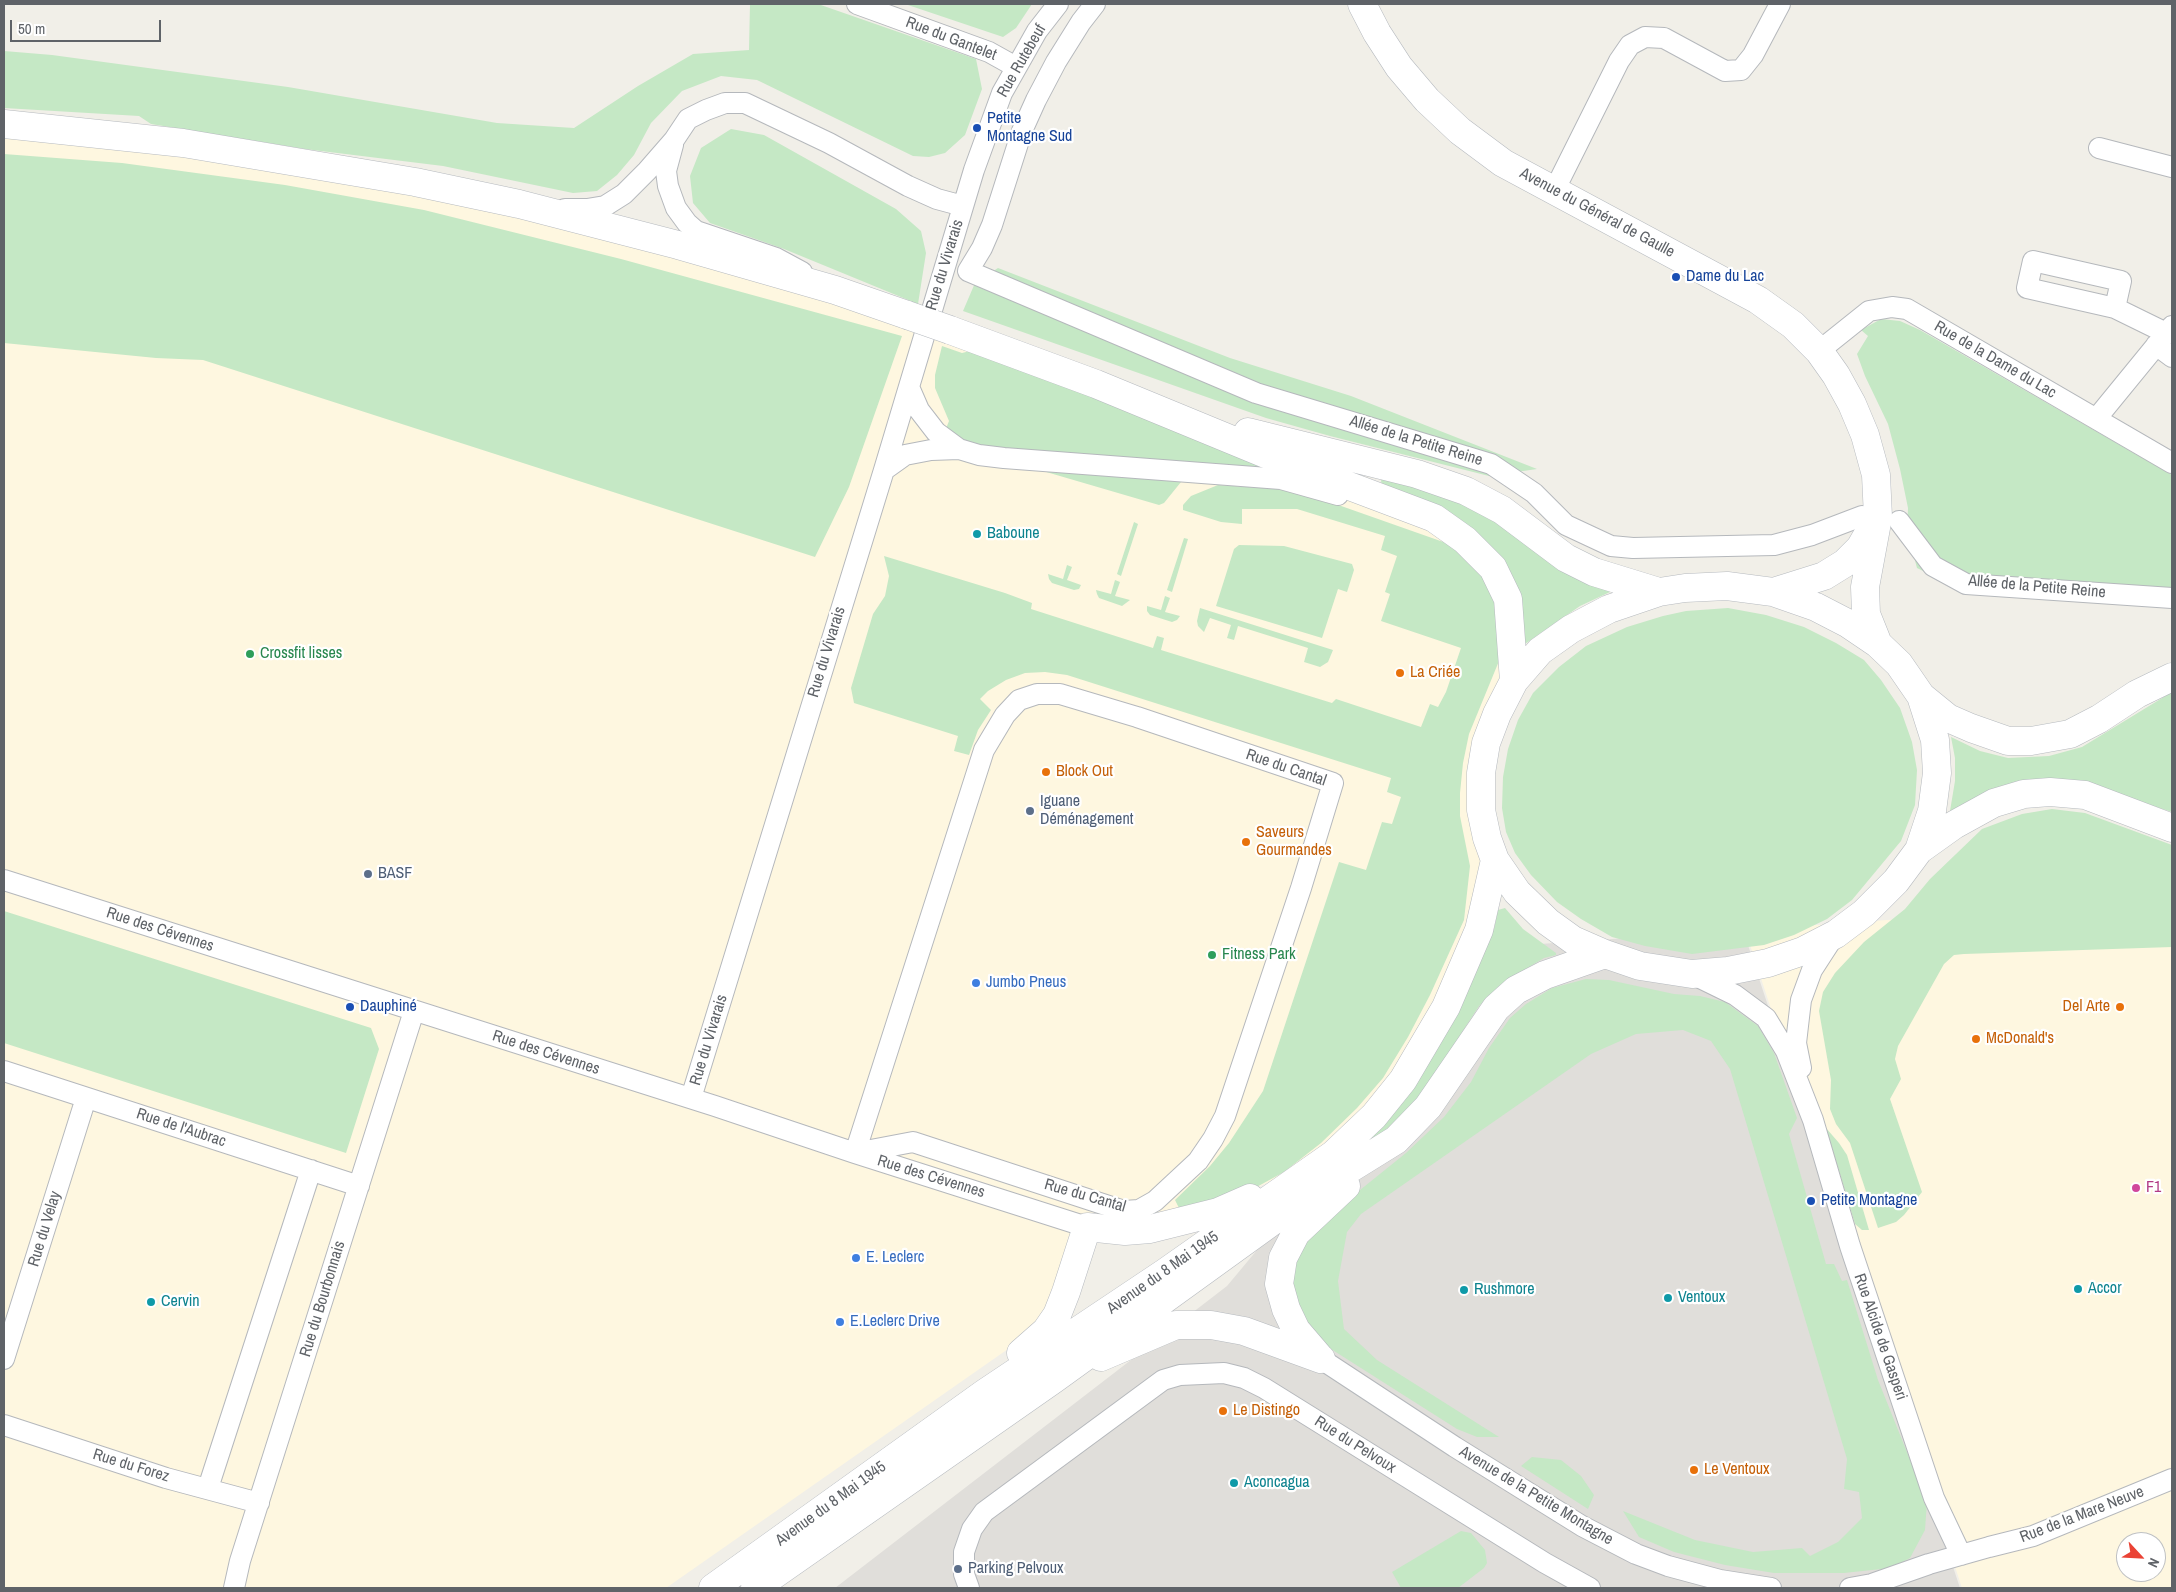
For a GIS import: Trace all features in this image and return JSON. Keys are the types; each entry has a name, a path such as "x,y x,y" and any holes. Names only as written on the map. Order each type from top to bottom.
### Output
{"main road":[{"name":"Avenue du Général de Gaulle","path":"1362,4 1377,33 1399,67 1426,100 1460,131 1503,163 1758,300 1793,325 1819,351 1836,375 1852,404 1865,435 1876,475 1880,518 1865,588 1866,614 1878,644"},
{"path":"4,124 183,143 415,182 519,204 678,245 835,290 950,330 1166,412 1283,460 1434,518 1466,540 1493,568 1508,599 1514,680"},
{"path":"1166,412 1417,474 1466,491 1502,510 1566,558 1594,572 1659,592"},
{"path":"1773,592 1824,576 1845,563 1860,548 1880,518"},
{"path":"2172,676 2137,694 2099,719 2070,734 2030,741 2008,741 1948,718 1922,696 1899,664 1878,644 1847,623 1816,607 1773,592 1727,586 1685,588 1659,592 1609,609 1571,629 1540,652 1514,680 1497,714 1486,743 1481,773 1481,810 1495,860 1517,892 1548,922 1573,940 1605,954 1640,966 1692,974 1728,971 1768,963 1803,951 1836,934 1864,913 1889,887 1919,850 1954,825 1994,803 2024,794 2050,792 2085,795 2172,828"},
{"path":"1919,850 1932,811 1937,773 1935,740 1922,696"},
{"name":"Avenue du 8 Mai 1945","path":"713,1588 985,1393 1334,1154 1374,1116 1403,1080 1446,1007 1479,930 1495,860"},
{"name":"Avenue du 8 Mai 1945","path":"755,1588 1054,1378 1309,1195 1396,1140 1428,1107 1496,1008 1516,990 1545,975 1605,954"},
{"path":"1321,1359 1296,1330 1286,1309 1279,1284 1283,1258 1296,1234 1396,1140"},
{"path":"985,1393 1027,1346 1046,1331 1057,1315 1087,1227 1125,1231 1150,1229 1210,1214 1309,1172"},
{"path":"1054,1378 1176,1325 1211,1325 1244,1331 1321,1359"}],"street":[{"name":"Rue du Gantelet","path":"857,4 989,52 1016,67"},
{"name":"Rue Rutebeuf","path":"963,206 1002,93 1037,31 1058,4"},
{"name":"Allée de la Petite Reine","path":"1095,4 1081,22 1056,62 1036,100 1022,131 992,225 982,248 968,271 1256,392 1491,464 1534,492 1566,525 1611,546 1633,548 1774,545 1880,518 1933,566 1966,584 2172,598"},
{"path":"1554,191 1619,61 1630,45 1645,37 1664,38 1725,71 1741,70 1753,55 1780,4"},
{"path":"519,204 570,210 605,206 624,194 674,140 688,119 725,103 745,103 829,143 908,186 937,199 963,206"},
{"path":"674,140 666,172 670,196 676,208 696,231 776,258 835,290"},
{"path":"2099,148 2172,167"},
{"name":"Rue du Vivarais","path":"690,1098 884,470 963,206"},
{"name":"Rue de la Dame du Lac","path":"1819,351 1869,311 1892,307 1907,309 2172,464"},
{"path":"2096,419 2167,340 2115,308"},
{"path":"909,387 919,410 936,432 959,449"},
{"path":"884,470 905,455 931,450 959,449 979,455 1004,458 1281,479 1315,487 1382,510 1410,516 1434,518"},
{"name":"Rue du Cantal","path":"1037,694 1060,694 1137,717 1332,784 1301,888 1225,1116 1213,1139 1198,1161 1156,1201 1138,1210 1124,1211 913,1142 855,1153 984,750 1004,715 1019,700 1037,694"},
{"name":"Rue des Cévennes","path":"4,880 690,1098 1087,1227"},
{"name":"Rue Alcide de Gasperi","path":"1811,1116 1796,1043 1800,1000 1812,970 1836,934"},
{"name":"Rue Alcide de Gasperi","path":"1692,974 1735,995 1766,1018 1786,1051 1811,1116 1850,1246 1931,1488 1961,1554"},
{"name":"Rue du Bourbonnais","path":"234,1588 414,1011"},
{"name":"Rue de l'Aubrac","path":"4,1071 359,1186"},
{"name":"Rue du Velay","path":"4,1360 86,1098"},
{"path":"208,1488 310,1170"},
{"name":"Avenue de la Petite Montagne","path":"1321,1359 1455,1447 1582,1526 1621,1546 1668,1566 1720,1580 1771,1588"},
{"name":"Rue du Pelvoux","path":"969,1588 964,1574 964,1552 972,1529 984,1512 1163,1380 1180,1375 1224,1373 1244,1378 1264,1388 1545,1563 1590,1588"},
{"name":"Rue du Forez","path":"4,1425 166,1478 259,1503"},
{"name":"Rue de la Mare Neuve","path":"1961,1554 2033,1536 2172,1479"},
{"path":"1850,1588 1872,1584 1961,1554"}],"shaded area":[{"path":"4,127 307,169 695,256 1285,459 1460,546 1506,680 1488,716 1488,861 1472,928 1396,1079 1303,1167 1217,1205 1103,1224 1051,1309 1018,1342 666,1588 4,1588"},
{"path":"2172,900 2172,1588 1962,1588 1745,930"},
{"path":"1743,930 1960,1588 835,1588 1227,1286 1511,946"}],"green space":[{"path":"750,4 818,4 976,59 982,89 965,135 945,153 929,157 913,156 757,80 721,76 682,91 651,123 634,155 617,175 597,191 573,193 443,166 305,149 151,124 139,116 4,108 4,51 52,55 288,87 497,123 574,128 638,86 693,54 749,50"},
{"path":"905,4 1032,4 1016,28 1003,37"},
{"path":"731,129 764,135 896,209 921,231 926,253 918,304 784,249 710,223 693,203 690,176 701,148"},
{"path":"4,154 122,163 285,185 424,210 621,259 902,336 849,487 815,557 203,360 156,358 4,343"},
{"path":"998,268 1230,358 1351,396 1537,469 1489,476 1330,436 1266,418 963,311 975,283"},
{"path":"1881,319 1900,321 1920,330 2172,475 2172,605 1964,591 1917,568 1907,531 1908,508 1888,424 1865,376 1857,354 1868,336 1861,330"},
{"path":"942,346 962,353 970,351 1285,468 1283,475 994,448 958,439 945,431 949,421 935,388 935,375"},
{"path":"1036,469 1181,480 1181,482 1164,503 1159,505"},
{"path":"1385,475 1466,503 1610,587 1610,592 1580,606 1525,644 1520,645 1505,574 1382,488 1381,480"},
{"path":"1218,485 1278,489 1310,495 1449,544 1479,565 1496,598 1499,661 1469,734 1463,763 1460,816 1470,866 1464,920 1430,995 1408,1037 1383,1078 1357,1108 1321,1143 1284,1172 1253,1189 1181,1212 1175,1200 1210,1166 1229,1143 1263,1091 1339,862 1366,870 1382,822 1392,824 1401,797 1387,792 1391,778 1067,675 1045,672 1025,673 1006,680 988,691 980,699 991,710 978,730 969,755 954,751 958,736 854,703 851,688 873,614 885,596 889,576 884,556 1005,593 1032,603 1031,609 1153,648 1157,636 1164,638 1161,650 1332,703 1336,699 1421,727 1430,704 1438,707 1446,692 1461,648 1381,621 1390,594 1385,592 1397,556 1381,550 1385,536 1297,509 1242,509 1242,524 1221,522 1183,510 1183,505 1191,496"},
{"path":"1134,522 1138,524 1121,576 1117,574"},
{"path":"1184,538 1188,539 1172,592 1167,590"},
{"path":"1239,545 1284,546 1352,564 1354,570 1347,592 1338,589 1322,638 1216,606 1234,549"},
{"path":"1067,565 1072,567 1067,580 1081,585 1079,589 1074,590 1052,583 1049,579 1048,574 1063,579"},
{"path":"1115,580 1120,582 1115,596 1130,600 1122,606 1099,598 1097,594 1096,590 1111,594"},
{"path":"1165,596 1170,598 1165,612 1180,616 1172,622 1150,615 1147,611 1147,606 1161,610"},
{"path":"1200,608 1333,650 1328,662 1320,667 1304,662 1308,648 1238,626 1234,640 1227,638 1231,625 1210,618 1204,632 1198,626 1197,621"},
{"path":"1728,608 1766,615 1804,627 1864,660 1881,680 1900,708 1912,742 1917,770 1915,805 1901,841 1852,900 1827,919 1794,935 1764,945 1692,954 1645,946 1612,937 1557,902 1531,875 1515,853 1506,832 1502,808 1503,777 1508,749 1518,720 1533,693 1559,667 1586,646 1627,627 1663,616 1686,611"},
{"path":"2172,692 2172,812 2090,786 2015,783 1975,798 1950,811 1955,781 1955,758 1951,737 1980,751 2008,758 2049,756 2082,747"},
{"path":"2052,809 2085,813 2172,845 2172,947 1964,954 1954,955 1944,964 1898,1046 1895,1059 1901,1079 1890,1099 1922,1192 1896,1222 1878,1228 1850,1143 1836,1124 1830,1109 1831,1080 1819,1011 1823,992 1835,973 1864,942 1905,909 1930,879 1982,829 2022,814"},
{"path":"1505,908 1523,929 1556,953 1556,955 1544,958 1501,984 1479,1006 1420,1097 1377,1138 1355,1152 1463,997 1494,929 1498,910"},
{"path":"4,911 371,1028 379,1049 346,1153 4,1043"},
{"path":"1586,979 1609,980 1674,994 1700,996 1725,1002 1758,1026 1774,1053 1797,1118 1789,1134 1826,1264 1834,1264 1842,1281 1847,1280 1878,1380 1927,1502 1925,1530 1910,1558 1891,1568 1844,1573 1774,1573 1725,1565 1674,1552 1639,1537 1623,1511 1695,1540 1753,1552 1802,1548 1810,1556 1838,1542 1862,1518 1859,1492 1844,1489 1847,1459 1730,1069 1711,1041 1683,1030 1636,1034 1591,1054 1361,1214 1347,1232 1338,1281 1344,1329 1377,1360 1499,1437 1477,1437 1457,1429 1331,1349 1306,1324 1294,1304 1292,1263 1305,1242 1324,1219 1406,1153 1444,1117 1471,1082 1489,1048 1510,1018 1526,1004 1552,988"},
{"path":"1826,1128 1847,1155 1869,1230 1862,1230 1855,1224"},
{"path":"1532,1457 1561,1460 1581,1476 1594,1495 1588,1509 1521,1466"},
{"path":"1461,1531 1471,1533 1485,1550 1487,1563 1484,1568 1458,1588 1401,1588 1392,1572"}],"place":[{"name":"Petite Montagne Sud","path":"977,128"},
{"name":"Dame du Lac","path":"1676,277"},
{"name":"Baboune","path":"977,534"},
{"name":"Crossfit lisses","path":"250,654"},
{"name":"La Criée","path":"1400,673"},
{"name":"Block Out","path":"1046,772"},
{"name":"Iguane Déménagement","path":"1030,811"},
{"name":"Saveurs Gourmandes","path":"1246,842"},
{"name":"BASF","path":"368,874"},
{"name":"Fitness Park","path":"1212,955"},
{"name":"Jumbo Pneus","path":"976,983"},
{"name":"Dauphiné","path":"350,1007"},
{"name":"Del Arte","path":"2120,1007"},
{"name":"McDonald's","path":"1976,1039"},
{"name":"F1","path":"2136,1188"},
{"name":"Petite Montagne","path":"1811,1201"},
{"name":"E. Leclerc","path":"856,1258"},
{"name":"Accor","path":"2078,1289"},
{"name":"Rushmore","path":"1464,1290"},
{"name":"Ventoux","path":"1668,1298"},
{"name":"Cervin","path":"151,1302"},
{"name":"E.Leclerc Drive","path":"840,1322"},
{"name":"Le Distingo","path":"1223,1411"},
{"name":"Le Ventoux","path":"1694,1470"},
{"name":"Aconcagua","path":"1234,1483"},
{"name":"Parking Pelvoux","path":"958,1569"}]}
